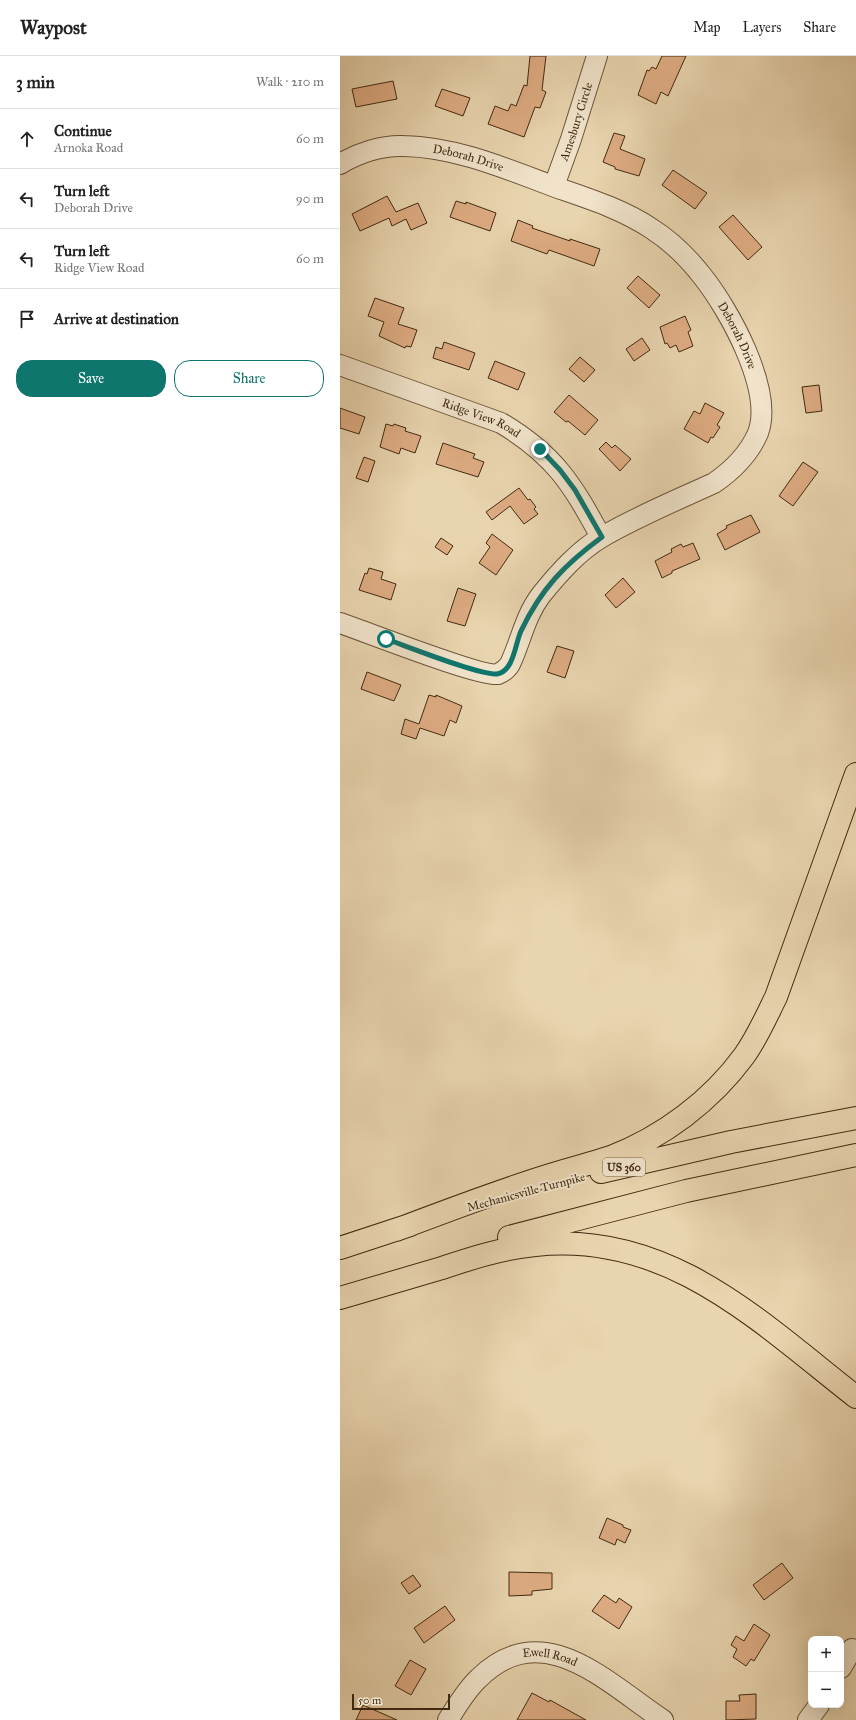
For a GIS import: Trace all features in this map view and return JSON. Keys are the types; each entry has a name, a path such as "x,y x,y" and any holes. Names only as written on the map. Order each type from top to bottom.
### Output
{"highway":[{"path":"396,1230 540,1178 612,1156 655,1136 706,1099 745,1055 761,1028 776,997 856,774"},
{"name":"Mechanicsville Turnpike","path":"340,1248 484,1203 610,1170 731,1142 856,1118"},
{"path":"340,1290 417,1264 508,1237 686,1191 856,1155"},
{"path":"340,1298 476,1257 514,1248 553,1243 600,1246 629,1252 657,1261 692,1276 723,1294 856,1397"}],"street":[{"name":"Amesbury Circle","path":"554,186 571,139 597,56"},
{"name":"Deborah Drive","path":"340,164 365,152 381,148 402,146 422,147 456,153 554,186 625,214 651,228 689,260 703,276 719,300 735,328 758,384 761,415 758,432 739,462 726,475 714,483 602,537 572,561 540,597 520,634 509,665 499,674 468,668 340,623"},
{"name":"Ridge View Road","path":"340,365 501,423 521,435 540,449 560,470 575,490 602,537"},
{"path":"844,1663 852,1649"},
{"name":"Ewell Road","path":"448,1720 466,1693 479,1678 494,1665 511,1656 538,1651 554,1653 568,1658 664,1720"},
{"path":"808,1720 817,1708"}],"building":[{"path":"530,56 546,56 542,90 546,92 540,108 535,107 524,137 488,124 495,106 508,111 511,104 516,106 524,85 527,86"},
{"path":"662,56 686,56 668,96 661,92 656,104 638,95 647,70 649,71 652,67 656,69"},
{"path":"393,81 397,99 356,107 352,89"},
{"path":"442,89 470,98 463,116 435,106"},
{"path":"614,133 625,136 620,149 645,159 639,176 615,169 615,167 603,162"},
{"path":"673,170 707,193 695,209 662,185"},
{"path":"387,196 396,212 418,203 427,223 411,230 406,219 392,226 389,218 360,231 352,214"},
{"path":"456,201 466,204 466,202 496,213 490,231 450,217"},
{"path":"733,215 762,247 748,260 719,227"},
{"path":"518,220 533,226 532,228 570,241 570,239 600,249 594,266 549,250 547,254 511,241"},
{"path":"638,276 660,295 649,308 627,288"},
{"path":"375,298 404,308 398,324 417,330 411,347 406,346 405,348 379,336 384,322 368,316"},
{"path":"685,316 691,330 688,332 693,346 679,352 676,345 670,348 667,343 665,344 660,327"},
{"path":"642,338 650,350 634,361 626,349"},
{"path":"444,342 475,353 469,370 433,358 436,347 442,349"},
{"path":"580,357 595,370 584,382 569,369"},
{"path":"495,361 525,373 518,390 488,378"},
{"path":"819,385 822,411 806,413 802,387"},
{"path":"569,395 598,420 585,435 554,412"},
{"path":"705,403 724,413 717,425 720,427 708,443 684,429 694,411 700,414"},
{"path":"340,408 365,417 359,434 340,428"},
{"path":"386,424 393,426 394,424 406,428 405,431 421,436 415,453 401,448 399,454 380,447"},
{"path":"606,442 612,448 615,445 631,459 620,471 599,449"},
{"path":"443,443 475,454 473,458 484,462 478,477 436,464"},
{"path":"364,457 375,461 368,482 356,478"},
{"path":"803,462 818,472 793,506 779,496"},
{"path":"519,488 528,500 530,499 536,507 534,509 538,514 524,524 510,506 492,520 486,512"},
{"path":"751,515 760,532 725,550 717,534 727,528 726,526"},
{"path":"492,534 513,550 496,575 479,563 490,547 486,543"},
{"path":"441,538 453,546 447,555 435,547"},
{"path":"693,543 700,559 672,571 672,573 662,578 655,561 672,552 671,549 681,544 683,547"},
{"path":"369,568 383,572 381,579 396,584 391,600 359,590 365,573 367,574"},
{"path":"623,578 635,592 616,608 605,595"},
{"path":"458,588 476,594 465,626 447,621"},
{"path":"557,646 574,651 565,678 547,672"},
{"path":"367,672 401,685 394,701 361,689"},
{"path":"429,695 436,697 436,695 462,706 456,723 450,720 444,736 420,728 416,739 401,734 405,719 419,724"},
{"path":"607,1518 631,1530 625,1543 617,1539 615,1545 599,1538"},
{"path":"782,1563 793,1578 764,1600 753,1585"},
{"path":"509,1572 552,1573 552,1589 532,1591 532,1595 509,1596"},
{"path":"413,1575 421,1586 409,1594 401,1583"},
{"path":"604,1595 616,1603 619,1598 632,1607 619,1629 592,1611"},
{"path":"445,1606 455,1620 424,1643 414,1628"},
{"path":"754,1624 770,1635 754,1661 751,1659 746,1666 733,1657 737,1649 731,1645 736,1636 744,1641"},
{"path":"410,1660 426,1669 411,1695 395,1686"},
{"path":"532,1693 549,1702 550,1700 586,1720 517,1720"},
{"path":"756,1694 756,1719 726,1720 726,1701 740,1701 739,1695"},
{"path":"363,1705 397,1720 356,1720"}],"route":[{"path":"386,639 468,668 494,674 499,674 505,670 509,665 520,634 540,597 558,575 582,552 602,537 575,490 560,470 540,449"}]}
